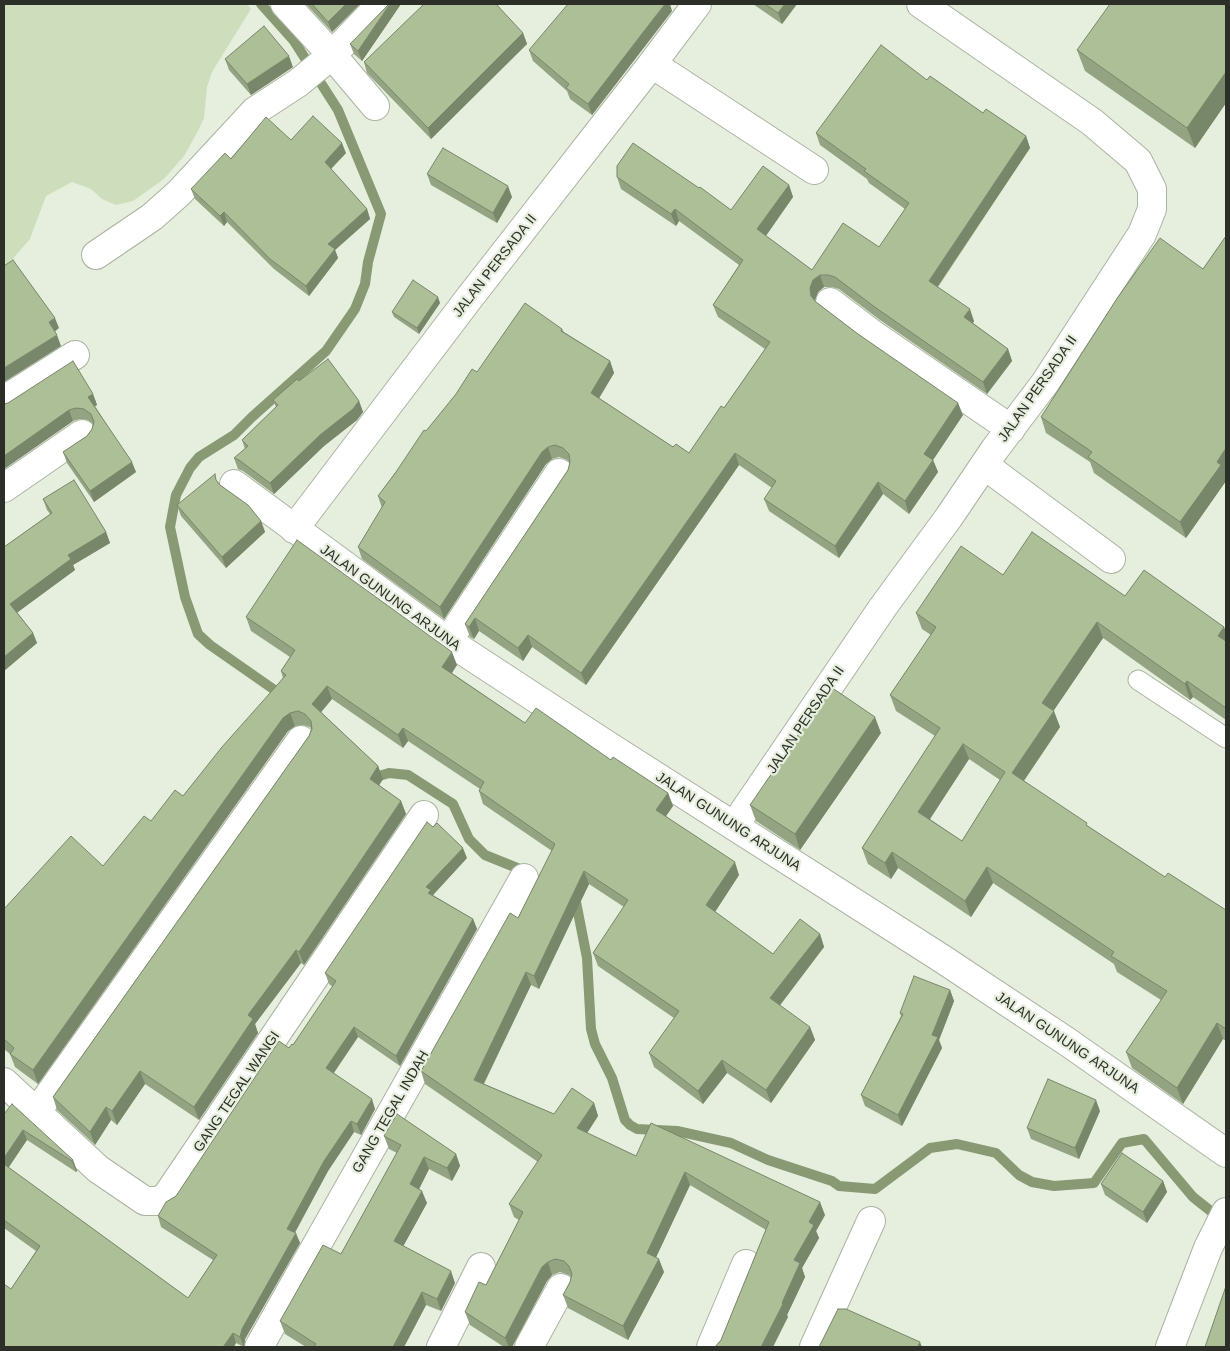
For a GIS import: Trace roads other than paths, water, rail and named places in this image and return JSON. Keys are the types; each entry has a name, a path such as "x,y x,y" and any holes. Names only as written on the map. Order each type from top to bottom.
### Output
{"street":[{"path":"285,4 327,59 375,106"},
{"path":"96,255 152,217 178,194 255,111 298,83 327,59 382,4"},
{"name":"JALAN PERSADA II","path":"294,529 470,297 697,4"},
{"name":"JALAN PERSADA II","path":"734,826 884,607 1045,383 1142,234 1152,209 1152,189 1138,161 1092,122 921,4"},
{"path":"652,64 814,170"},
{"path":"830,302 1011,429"},
{"path":"4,400 75,355"},
{"path":"4,488 82,434"},
{"path":"984,466 1110,559"},
{"path":"448,641 559,473"},
{"name":"JALAN GUNUNG ARJUNA","path":"234,484 448,641 941,958 1070,1043 1226,1153"},
{"path":"36,1113 301,740"},
{"name":"GANG TEGAL WANGI","path":"4,1082 98,1169 145,1200 157,1201 166,1197 424,815"},
{"name":"GANG TEGAL INDAH","path":"259,1347 524,878"},
{"path":"1170,1347 1208,1248 1226,1212"},
{"path":"814,1347 871,1221"},
{"path":"711,1347 746,1264"},
{"path":"441,1347 481,1267"},
{"path":"529,1347 561,1288"}],"lane":[{"path":"1138,680 1226,738"}],"waterway":[{"path":"261,4 294,41 338,110 381,214 368,262 365,284 355,309 326,351 234,435 199,457 190,468 176,495 170,527 185,597 198,634 210,645 284,698"},
{"path":"369,779 389,773 408,775 453,804 469,839 485,855 527,872"},
{"path":"571,898 576,902 587,958 591,1029 595,1044 612,1078 625,1120 637,1129 677,1131 731,1143 768,1160 832,1181 839,1186 875,1189 930,1148 957,1144 996,1153 1019,1175 1032,1182 1054,1186 1094,1183 1122,1143 1144,1139 1193,1197 1222,1220"}]}
